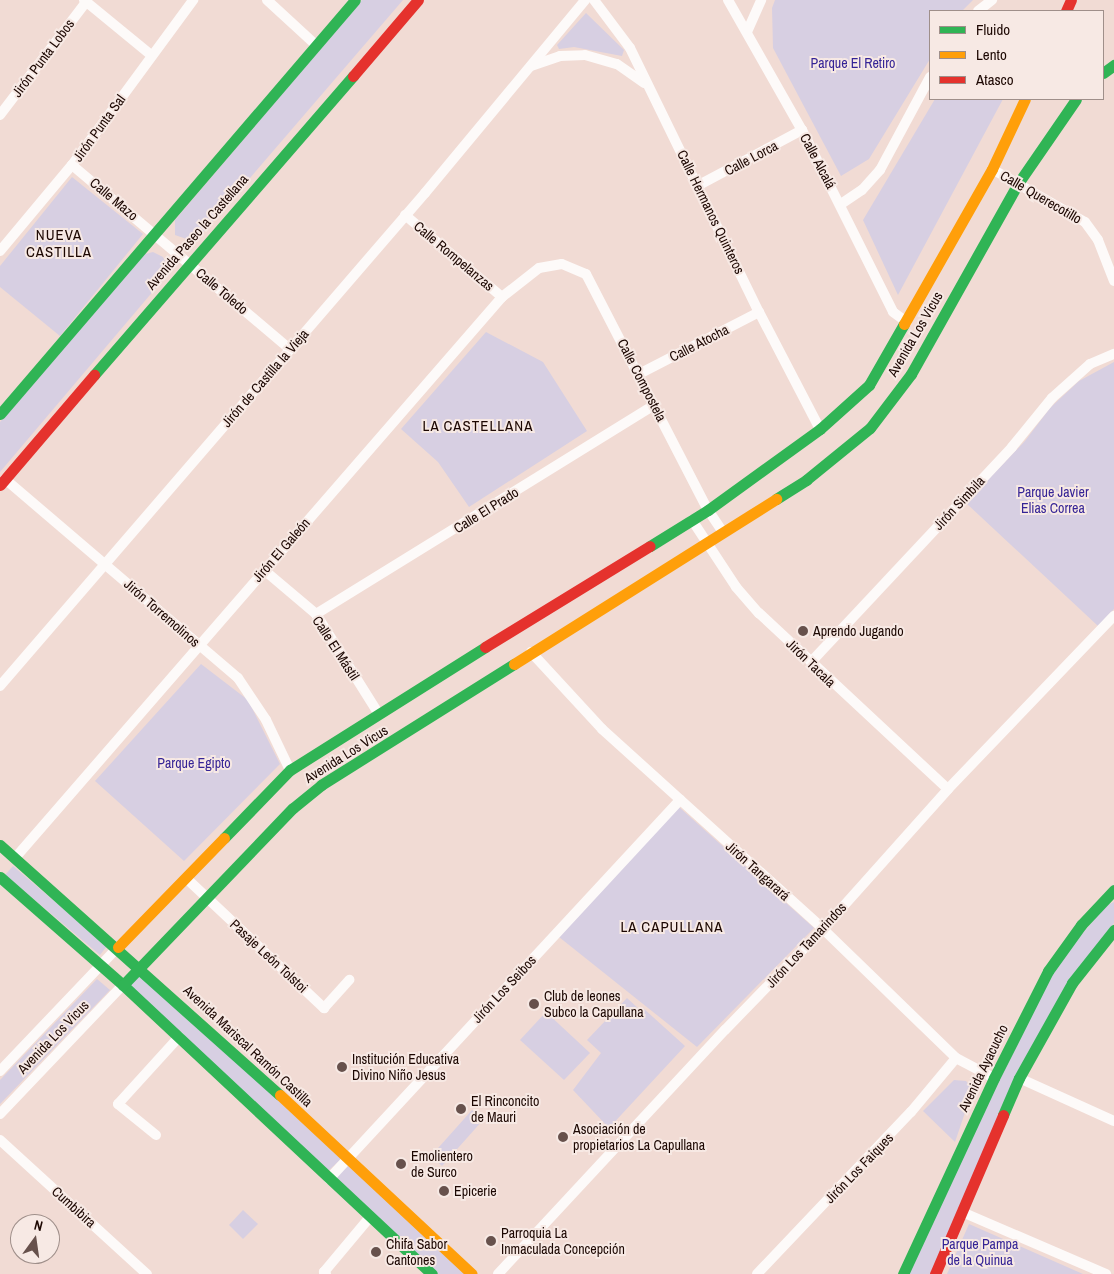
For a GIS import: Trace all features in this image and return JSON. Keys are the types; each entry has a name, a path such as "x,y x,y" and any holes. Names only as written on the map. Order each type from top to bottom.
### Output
{"main road":[{"path":"0,414 355,0"},
{"name":"Avenida Paseo la Castellana","path":"2,482 418,0"},
{"name":"Avenida Los Vicus","path":"118,948 290,770 378,713 708,510 820,429 868,385 907,322 992,169 1025,100"},
{"name":"Avenida Los Vicus","path":"123,985 293,808 321,785 706,541 806,480 870,428 911,374 1018,185 1075,100"},
{"name":"Avenida Mariscal Ramón Castilla","path":"0,844 140,967 472,1274"},
{"path":"0,877 123,985 432,1274"},
{"name":"Avenida Ayacucho","path":"904,1274 994,1078 1048,971 1082,925 1114,891"},
{"path":"935,1274 1019,1078 1072,983 1114,930"}],"street":[{"name":"Jirón Punta Sal","path":"0,252 72,165 193,0"},
{"path":"267,0 316,45"},
{"name":"Jirón de Castilla la Vieja","path":"0,686 405,215 584,0"},
{"name":"Calle Hermanos Quinteros","path":"594,0 630,48 699,185 759,312 820,429"},
{"name":"Calle Alcalá","path":"728,0 802,130 841,204 893,312 907,322"},
{"path":"747,32 761,0"},
{"path":"979,10 992,0"},
{"path":"85,1 151,55"},
{"name":"Jirón Punta Lobos","path":"2,108 85,1"},
{"name":"Jirón de Castilla la Vieja","path":"528,68 560,56 585,54 618,64 647,85"},
{"path":"841,204 862,190 880,170 929,79"},
{"name":"Calle Lorca","path":"699,185 802,130"},
{"name":"Calle Mazo","path":"72,165 155,233"},
{"name":"Calle Querecotillo","path":"992,169 1085,222 1098,240 1114,281"},
{"name":"Calle Rompelanzas","path":"405,215 502,297"},
{"name":"Calle Toledo","path":"155,233 290,349"},
{"name":"Jirón El Galeón","path":"15,858 502,297 539,268 562,264"},
{"name":"Calle Compostela","path":"562,264 586,274 708,510"},
{"name":"Calle Atocha","path":"639,374 759,312"},
{"name":"Jirón Simbila","path":"811,662 1012,446 1052,398 1090,364 1114,354"},
{"name":"Calle El Prado","path":"316,614 655,405"},
{"name":"Jirón Torremolinos","path":"2,482 105,563 238,678 255,700 290,770"},
{"path":"708,510 722,531"},
{"name":"Jirón Tacala","path":"692,520 736,587 811,662 948,789"},
{"name":"Calle El Mástil","path":"264,570 316,614 378,713"},
{"name":"Jirón Los Tamarindos","path":"498,1274 823,929 948,789 1114,616"},
{"name":"Jirón Tangarará","path":"531,652 602,729 823,929 956,1058 994,1078"},
{"name":"Jirón Los Seibos","path":"329,1179 680,800"},
{"name":"Pasaje León Tolstoi","path":"186,878 324,1008 349,980"},
{"name":"Avenida Los Vicus","path":"0,1070 118,948"},
{"name":"Avenida Los Vicus","path":"0,1114 123,985"},
{"path":"156,1135 118,1104 179,1037"},
{"name":"Jirón Los Faiques","path":"757,1274 911,1112 956,1058"},
{"path":"1019,1078 1114,1121"},
{"name":"Cumbibira","path":"0,1140 147,1274"},
{"path":"962,1212 1106,1274"},
{"path":"326,1274 324,1272 370,1217"}],"green space":[{"path":"362,0 403,0 195,242 175,235 175,220"},
{"name":"Parque El Retiro","path":"775,0 973,0 963,10 929,10 929,61 869,159 841,176 773,48 772,8"},
{"path":"586,13 624,50 622,56 574,47 559,49 557,45"},
{"path":"934,100 1002,100 898,295 863,220"},
{"path":"72,177 143,234 60,336 0,287 0,266"},
{"path":"153,252 163,257 167,266 166,276 0,472 0,422 145,254"},
{"path":"486,332 543,362 587,431 469,507 438,462 401,429"},
{"name":"Parque Javier Elias Correa","path":"1114,362 1114,609 1098,626 966,503 1025,441 1050,408 1079,381"},
{"name":"Parque Egipto","path":"201,664 248,700 280,764 184,861 95,781"},
{"path":"679,807 814,928 697,1047 559,937"},
{"path":"13,866 107,946 100,955 5,875"},
{"path":"1114,902 1114,923 1070,981 932,1274 909,1274 999,1075 1057,963 1107,905"},
{"path":"141,973 341,1159 328,1171 129,985"},
{"path":"97,979 110,990 0,1104 0,1080"},
{"path":"627,998 640,1010 643,1008 685,1046 609,1128 573,1090 601,1053 587,1040"},
{"path":"546,1012 590,1053 564,1080 520,1040"},
{"path":"954,1080 966,1081 973,1089 955,1142 923,1111"},
{"path":"472,1110 483,1120 442,1166 431,1156"},
{"path":"347,1165 466,1274 438,1274 335,1178"},
{"path":"243,1210 258,1224 243,1239 229,1225"},
{"name":"Parque Pampa de la Quinua","path":"969,1224 1083,1274 947,1274"}],"traffic: fast":[{"path":"0,414 355,0"},
{"path":"1104,72 1114,65"},
{"path":"94,375 353,76"},
{"path":"776,499 806,480 870,428 911,374 1017,185 1075,100"},
{"path":"650,546 708,510 820,429 869,385 904,324"},
{"path":"224,838 290,770 485,647"},
{"path":"123,985 293,808 321,785 514,664"},
{"path":"0,845 280,1095"},
{"path":"0,877 123,985 432,1274"},
{"path":"903,1274 994,1078 1048,971 1081,925 1114,890"},
{"path":"1003,1115 1019,1078 1072,983 1114,930"}],"traffic: slow":[{"path":"904,324 992,169 1025,100"},
{"path":"514,664 776,499"},
{"path":"118,947 224,838"},
{"path":"280,1095 472,1274"}],"traffic: jam":[{"path":"353,76 418,0"},
{"path":"1066,10 1071,0"},
{"path":"0,485 94,375"},
{"path":"485,647 650,546"},
{"path":"935,1274 1003,1115"}],"place":[{"name":"Aprendo Jugando","path":"803,631"},
{"name":"Club de leones Subco la Capullana","path":"534,1004"},
{"name":"Institución Educativa Divino Niño Jesus","path":"342,1067"},
{"name":"El Rinconcito de Mauri","path":"461,1109"},
{"name":"Asociación de propietarios La Capullana","path":"563,1137"},
{"name":"Emolientero de Surco","path":"401,1164"},
{"name":"Epicerie","path":"444,1191"},
{"name":"Parroquia La Inmaculada Concepción","path":"491,1241"},
{"name":"Chifa Sabor Cantones","path":"376,1252"}],"district":[{"name":"NUEVA CASTILLA","path":"59,242"},
{"name":"LA CASTELLANA","path":"478,426"},
{"name":"LA CAPULLANA","path":"672,927"}]}
